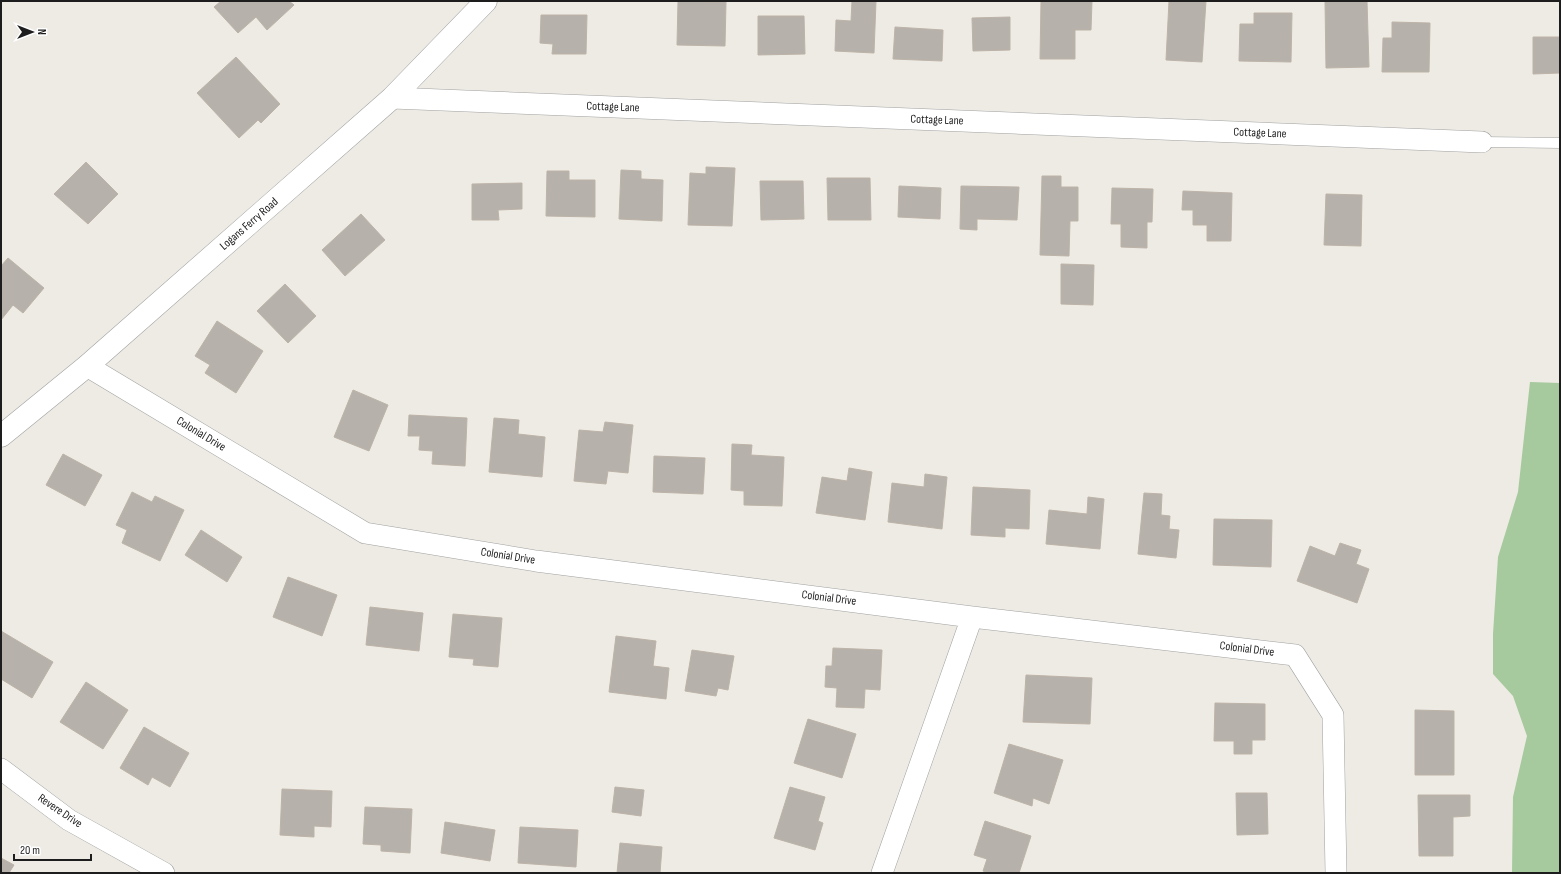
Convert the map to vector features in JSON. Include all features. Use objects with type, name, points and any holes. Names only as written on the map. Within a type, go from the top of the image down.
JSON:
[{"type":"street","name":"Logans Ferry Road","points":[[1,436],[87,366],[392,98],[486,1]]},
{"type":"street","name":"Cottage Lane","points":[[392,98],[1482,142]]},
{"type":"street","name":"Colonial Drive","points":[[87,366],[365,533],[536,561],[972,617],[1295,655],[1333,715],[1336,873]]},
{"type":"street","points":[[882,873],[972,617]]},
{"type":"street","name":"Revere Drive","points":[[1,769],[69,820],[164,873]]},
{"type":"lane","points":[[1482,142],[1560,143]]},
{"type":"green space","points":[[1530,382],[1560,383],[1560,873],[1512,873],[1513,797],[1527,736],[1513,696],[1493,674],[1493,634],[1498,557],[1518,492]]},
{"type":"building","points":[[221,1],[289,1],[294,5],[267,30],[256,17],[238,33],[214,7]]},
{"type":"building","points":[[678,1],[726,2],[725,46],[677,45]]},
{"type":"building","points":[[852,1],[876,1],[874,53],[835,51],[836,20],[851,21]]},
{"type":"building","points":[[1041,1],[1092,1],[1091,30],[1075,30],[1075,59],[1040,59]]},
{"type":"building","points":[[1169,1],[1206,1],[1202,62],[1166,60]]},
{"type":"building","points":[[1325,1],[1367,1],[1369,67],[1326,68]]},
{"type":"building","points":[[1254,13],[1292,13],[1291,62],[1239,61],[1240,24],[1254,24]]},
{"type":"building","points":[[541,15],[587,15],[586,54],[552,54],[553,44],[540,43]]},
{"type":"building","points":[[758,16],[804,16],[805,54],[758,55]]},
{"type":"building","points":[[1010,17],[1010,50],[973,51],[972,18]]},
{"type":"building","points":[[1392,22],[1430,23],[1429,72],[1382,72],[1383,38],[1392,38]]},
{"type":"building","points":[[895,27],[943,30],[942,61],[893,59]]},
{"type":"building","points":[[1533,37],[1560,37],[1560,73],[1533,74]]},
{"type":"building","points":[[236,57],[280,104],[261,123],[258,120],[239,138],[197,93]]},
{"type":"building","points":[[86,162],[118,194],[88,224],[54,194]]},
{"type":"building","points":[[706,167],[735,168],[732,226],[688,225],[690,173],[706,174]]},
{"type":"building","points":[[621,170],[641,171],[641,179],[663,180],[662,221],[619,219]]},
{"type":"building","points":[[547,171],[569,171],[569,180],[595,180],[595,217],[546,216]]},
{"type":"building","points":[[1042,176],[1061,176],[1061,187],[1078,187],[1078,221],[1070,221],[1069,256],[1040,255]]},
{"type":"building","points":[[827,178],[870,178],[871,220],[828,220]]},
{"type":"building","points":[[760,181],[803,181],[804,219],[761,220]]},
{"type":"building","points":[[522,183],[522,209],[498,210],[499,220],[472,220],[472,184]]},
{"type":"building","points":[[899,186],[941,188],[940,219],[898,217]]},
{"type":"building","points":[[961,186],[1019,187],[1017,220],[977,219],[977,230],[960,229]]},
{"type":"building","points":[[1112,188],[1153,189],[1152,222],[1147,222],[1147,248],[1121,247],[1121,224],[1111,224]]},
{"type":"building","points":[[1183,191],[1232,193],[1231,241],[1207,241],[1207,225],[1193,225],[1193,210],[1182,210]]},
{"type":"building","points":[[1326,194],[1362,195],[1361,246],[1324,245]]},
{"type":"building","points":[[361,214],[385,240],[345,276],[322,250]]},
{"type":"building","points":[[8,258],[44,288],[23,313],[13,305],[1,320],[1,266]]},
{"type":"building","points":[[1061,264],[1094,265],[1093,305],[1061,304]]},
{"type":"building","points":[[285,284],[316,316],[288,343],[257,311]]},
{"type":"building","points":[[217,321],[263,351],[236,393],[205,373],[210,365],[195,356]]},
{"type":"building","points":[[353,390],[388,405],[369,451],[334,437]]},
{"type":"building","points":[[409,415],[467,418],[465,466],[432,464],[433,451],[419,450],[420,436],[408,436]]},
{"type":"building","points":[[494,418],[519,420],[518,434],[545,437],[542,477],[489,472]]},
{"type":"building","points":[[605,422],[633,425],[628,473],[608,471],[606,484],[574,481],[579,430],[603,432]]},
{"type":"building","points":[[732,444],[752,445],[751,455],[784,457],[782,506],[744,505],[744,491],[731,490]]},
{"type":"building","points":[[63,454],[102,475],[85,506],[46,485]]},
{"type":"building","points":[[654,456],[705,458],[703,494],[653,492]]},
{"type":"building","points":[[849,468],[872,472],[865,520],[816,513],[822,477],[847,481]]},
{"type":"building","points":[[925,474],[947,477],[942,529],[888,522],[892,483],[924,487]]},
{"type":"building","points":[[973,487],[1030,490],[1029,529],[1005,528],[1005,537],[971,535]]},
{"type":"building","points":[[132,492],[152,502],[155,496],[184,510],[160,561],[122,543],[127,530],[116,525]]},
{"type":"building","points":[[1144,493],[1162,494],[1161,515],[1170,516],[1169,529],[1179,530],[1176,558],[1138,554]]},
{"type":"building","points":[[1088,497],[1104,499],[1100,549],[1046,544],[1049,510],[1087,514]]},
{"type":"building","points":[[1214,519],[1272,520],[1271,567],[1213,565]]},
{"type":"building","points":[[201,530],[242,557],[227,582],[185,555]]},
{"type":"building","points":[[1340,543],[1361,550],[1356,564],[1369,569],[1357,603],[1297,581],[1310,546],[1335,556]]},
{"type":"building","points":[[288,577],[337,595],[322,636],[273,617]]},
{"type":"building","points":[[370,607],[423,613],[419,651],[366,645]]},
{"type":"building","points":[[453,614],[502,618],[498,667],[473,665],[474,659],[449,657]]},
{"type":"building","points":[[1,631],[53,662],[32,698],[1,679]]},
{"type":"building","points":[[616,636],[656,641],[653,666],[669,668],[666,699],[609,692]]},
{"type":"building","points":[[833,648],[882,650],[880,690],[865,689],[864,708],[836,707],[837,688],[825,687],[826,666],[832,666]]},
{"type":"building","points":[[692,650],[734,656],[728,690],[718,688],[716,696],[685,691]]},
{"type":"building","points":[[1026,675],[1092,678],[1090,724],[1023,722]]},
{"type":"building","points":[[86,682],[128,710],[103,749],[60,722]]},
{"type":"building","points":[[1215,703],[1265,704],[1265,740],[1252,740],[1252,754],[1234,754],[1234,741],[1214,741]]},
{"type":"building","points":[[1415,710],[1454,711],[1454,775],[1415,775]]},
{"type":"building","points":[[808,719],[856,734],[842,778],[794,763]]},
{"type":"building","points":[[144,727],[189,753],[170,787],[152,777],[148,785],[120,768]]},
{"type":"building","points":[[1009,744],[1063,760],[1049,804],[1033,798],[1032,806],[994,793]]},
{"type":"building","points":[[615,787],[644,790],[641,816],[612,812]]},
{"type":"building","points":[[790,787],[825,797],[818,821],[823,823],[815,850],[774,838]]},
{"type":"building","points":[[282,789],[332,791],[331,827],[314,826],[314,837],[280,835]]},
{"type":"building","points":[[1236,793],[1267,793],[1268,834],[1237,835]]},
{"type":"building","points":[[1418,795],[1470,795],[1470,816],[1453,817],[1453,856],[1419,856]]},
{"type":"building","points":[[365,807],[412,809],[410,853],[381,851],[381,845],[363,844]]},
{"type":"building","points":[[985,821],[1031,836],[1019,873],[988,873],[983,871],[987,859],[974,855]]},
{"type":"building","points":[[445,822],[495,830],[490,861],[441,853]]},
{"type":"building","points":[[520,827],[578,830],[576,867],[518,863]]},
{"type":"building","points":[[620,843],[662,847],[660,873],[617,873]]},
{"type":"building","points":[[1,858],[14,865],[9,873],[1,873]]}]
